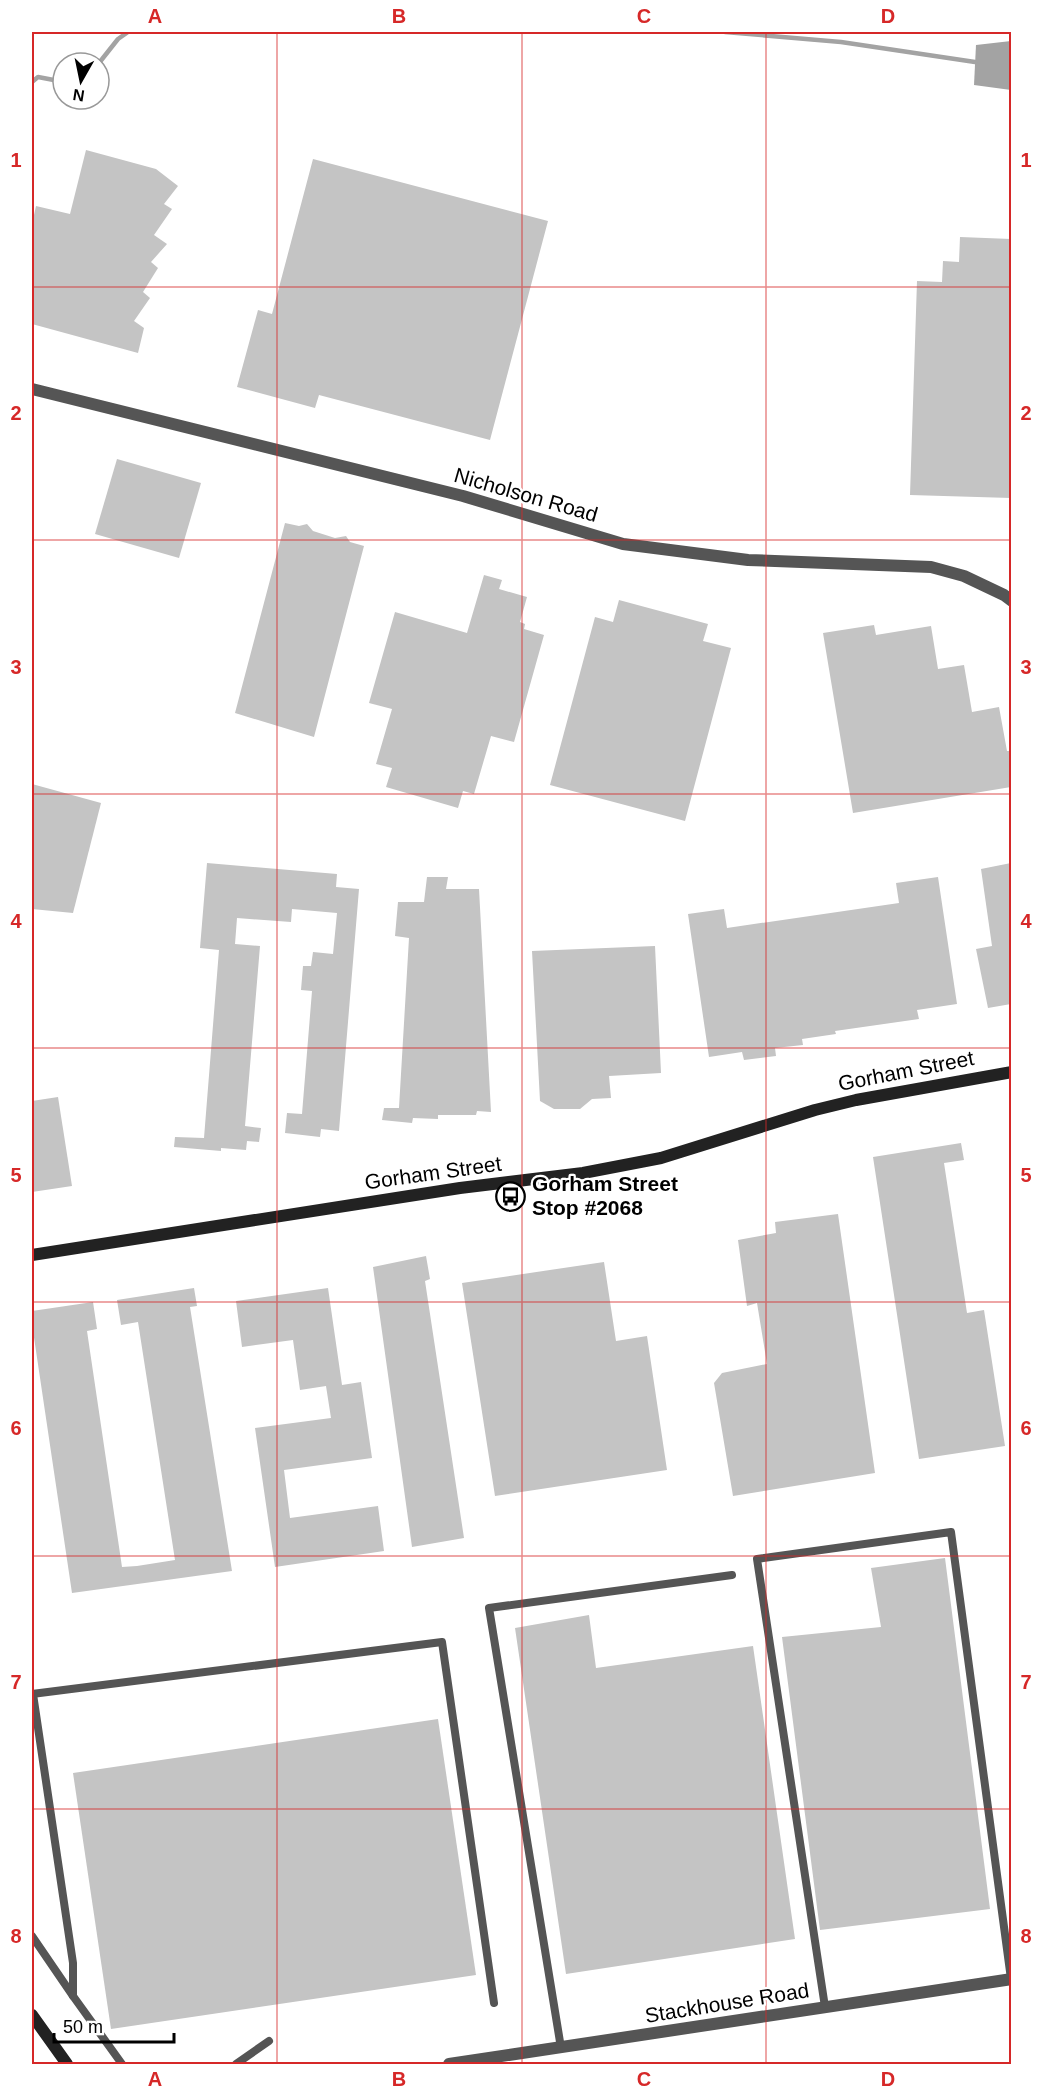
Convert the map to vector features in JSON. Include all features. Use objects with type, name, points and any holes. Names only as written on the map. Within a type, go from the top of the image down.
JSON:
[{"type":"street","name":"Nicholson Road","points":[[32,389],[464,496],[623,544],[748,560],[931,567],[964,576],[1004,595],[1011,601]]},
{"type":"street","name":"Gorham Street","points":[[32,1255],[460,1188],[583,1173],[661,1158],[815,1110],[874,1096],[1011,1072]]},
{"type":"street","name":"Stackhouse Road","points":[[449,2064],[1011,1979]]},
{"type":"street","points":[[32,2015],[67,2064]]},
{"type":"lane","points":[[825,2007],[757,1559],[951,1532],[1011,1979]]},
{"type":"lane","points":[[561,2048],[489,1608],[732,1575]]},
{"type":"lane","points":[[73,1996],[73,1963],[32,1694],[442,1642],[494,2003]]},
{"type":"lane","points":[[32,1936],[122,2064]]},
{"type":"lane","points":[[236,2064],[269,2041]]},
{"type":"shaded area","points":[[1011,41],[1011,90],[974,85],[976,45]]},
{"type":"building","points":[[86,150],[156,169],[178,186],[164,204],[172,209],[154,235],[167,244],[151,262],[158,268],[143,292],[150,298],[134,321],[144,328],[138,353],[32,324],[32,224],[36,206],[70,214]]},
{"type":"building","points":[[313,159],[548,221],[490,440],[319,395],[315,408],[237,387],[258,310],[272,314]]},
{"type":"building","points":[[960,237],[1011,239],[1011,498],[910,495],[917,281],[942,282],[943,261],[959,262]]},
{"type":"building","points":[[117,459],[201,483],[179,558],[95,534]]},
{"type":"building","points":[[285,523],[299,526],[307,524],[313,531],[335,538],[346,536],[350,542],[364,546],[314,737],[235,713]]},
{"type":"building","points":[[484,575],[502,580],[499,589],[527,597],[520,622],[525,624],[524,629],[544,635],[514,742],[491,736],[474,794],[463,791],[458,808],[386,787],[392,768],[376,764],[392,709],[369,703],[395,612],[467,633]]},
{"type":"building","points":[[619,600],[708,624],[703,641],[731,648],[685,821],[550,785],[595,617],[613,622]]},
{"type":"building","points":[[874,625],[876,635],[931,626],[938,669],[964,665],[972,712],[999,707],[1007,751],[1011,751],[1011,787],[853,813],[823,633]]},
{"type":"building","points":[[32,784],[101,803],[73,913],[32,909]]},
{"type":"building","points":[[207,863],[337,874],[336,887],[359,889],[339,1131],[321,1129],[320,1137],[285,1133],[287,1113],[302,1114],[312,991],[301,990],[303,966],[311,966],[313,952],[333,954],[337,913],[292,909],[291,922],[237,918],[235,944],[260,946],[245,1126],[261,1128],[259,1142],[247,1141],[246,1150],[221,1148],[221,1151],[174,1147],[175,1137],[204,1138],[219,950],[200,948]]},
{"type":"building","points":[[1011,863],[1011,1004],[988,1008],[976,949],[992,946],[981,869]]},
{"type":"building","points":[[427,877],[448,877],[446,889],[479,889],[491,1112],[477,1111],[476,1115],[438,1115],[438,1119],[413,1118],[412,1123],[382,1120],[384,1108],[399,1108],[409,938],[395,936],[398,902],[424,902]]},
{"type":"building","points":[[938,877],[957,1004],[917,1010],[919,1019],[835,1031],[836,1034],[802,1039],[803,1045],[775,1048],[776,1056],[744,1060],[742,1052],[709,1057],[688,914],[724,909],[727,928],[899,903],[896,883]]},
{"type":"building","points":[[655,946],[661,1073],[609,1076],[611,1098],[592,1099],[580,1109],[554,1109],[540,1101],[532,951]]},
{"type":"building","points":[[58,1097],[72,1186],[32,1192],[32,1101]]},
{"type":"building","points":[[961,1143],[964,1160],[944,1163],[967,1313],[984,1310],[1005,1446],[919,1459],[873,1157]]},
{"type":"building","points":[[838,1214],[875,1473],[733,1496],[714,1383],[722,1373],[767,1364],[757,1303],[747,1306],[738,1240],[776,1233],[775,1222]]},
{"type":"building","points":[[426,1256],[430,1279],[425,1281],[464,1538],[412,1547],[373,1267]]},
{"type":"building","points":[[604,1262],[616,1341],[647,1336],[667,1470],[495,1496],[462,1283]]},
{"type":"building","points":[[194,1288],[197,1306],[190,1307],[232,1571],[72,1593],[32,1324],[32,1311],[93,1302],[97,1329],[87,1331],[122,1567],[137,1566],[175,1560],[138,1322],[121,1325],[117,1300]]},
{"type":"building","points":[[328,1288],[342,1385],[361,1382],[372,1458],[284,1470],[290,1518],[378,1506],[384,1551],[275,1567],[255,1428],[331,1418],[326,1386],[300,1390],[293,1340],[242,1347],[236,1301]]},
{"type":"building","points":[[945,1558],[990,1909],[820,1930],[782,1637],[881,1627],[871,1568]]},
{"type":"building","points":[[589,1615],[596,1668],[753,1646],[795,1939],[566,1974],[515,1628]]},
{"type":"building","points":[[438,1719],[476,1975],[111,2029],[73,1773]]},
{"type":"waterway","points":[[108,51],[118,39],[128,32]]},
{"type":"waterway","points":[[725,32],[841,42],[975,62]]},
{"type":"waterway","points":[[32,82],[38,77],[51,79]]},
{"type":"place","name":"Gorham Street Stop #2068","points":[[511,1196]]}]
